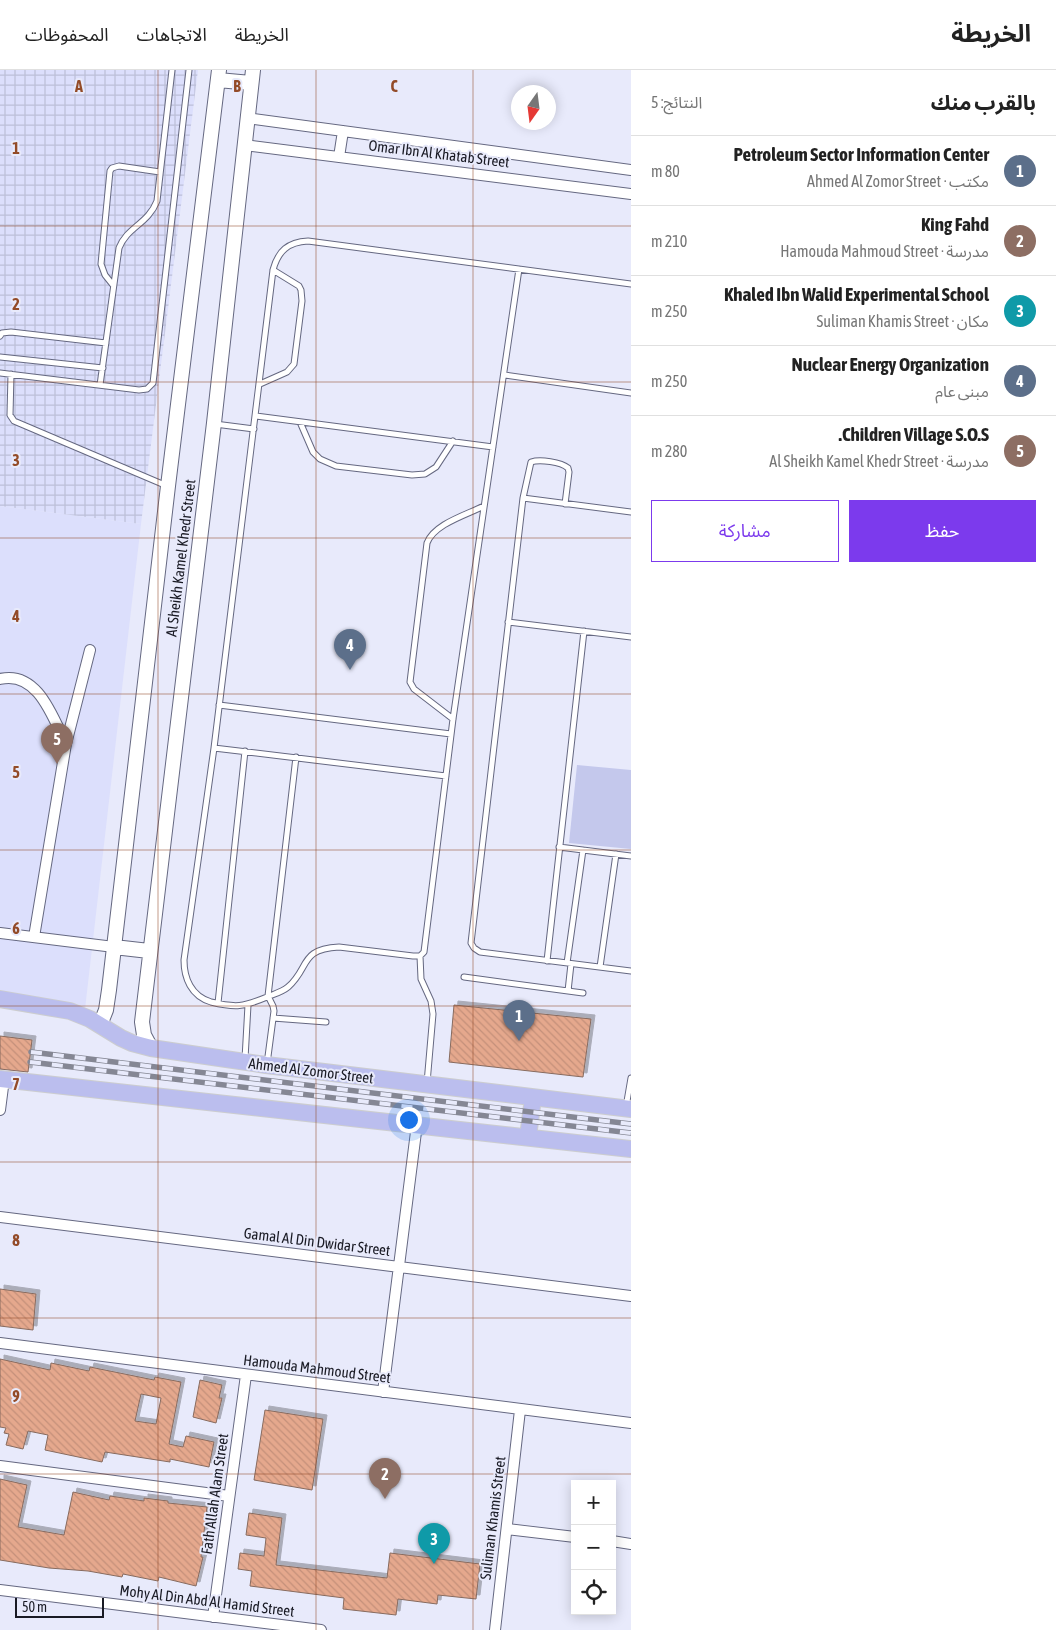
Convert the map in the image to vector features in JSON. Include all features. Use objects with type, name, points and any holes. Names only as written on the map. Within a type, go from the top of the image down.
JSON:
[{"type":"main road","points":[[219,75],[252,77]]},
{"type":"main road","name":"Al Sheikh Kamel Khedr Street","points":[[100,1025],[108,1000],[168,486],[219,75]]},
{"type":"main road","name":"Al Sheikh Kamel Khedr Street","points":[[151,1048],[144,1035],[142,1022],[149,951],[214,423],[252,77]]},
{"type":"main road","points":[[114,947],[149,951]]},
{"type":"main road","name":"Ahmed Al Zomor Street","points":[[0,999],[70,1010],[126,1040],[151,1048],[266,1065],[629,1109]]},
{"type":"main road","points":[[2,1079],[631,1149]]},
{"type":"main road","points":[[528,1137],[533,1098]]},
{"type":"street","name":"Omar Ibn Al Khatab Street","points":[[247,118],[631,170]]},
{"type":"street","points":[[339,157],[342,131]]},
{"type":"street","name":"Omar Ibn Al Khatab Street","points":[[244,145],[631,193]]},
{"type":"street","points":[[34,937],[66,744],[90,650]]},
{"type":"street","points":[[0,679],[18,679],[39,693],[66,744]]},
{"type":"street","points":[[0,932],[114,947]]},
{"type":"street","points":[[0,1110],[2,1079]]},
{"type":"street","points":[[383,1392],[417,1124]]},
{"type":"street","name":"Gamal Al Din Dwidar Street","points":[[0,1217],[631,1296]]},
{"type":"street","name":"Hamouda Mahmoud Street","points":[[0,1343],[631,1423]]},
{"type":"street","name":"Fath Allah Alam Street","points":[[214,1617],[246,1375]]},
{"type":"street","name":"Suliman Khamis Street","points":[[494,1630],[520,1410]]},
{"type":"street","points":[[0,1466],[229,1496]]},
{"type":"street","points":[[507,1530],[571,1537]]},
{"type":"street","points":[[616,1542],[631,1544]]},
{"type":"street","name":"Mohy Al Din Abd Al Hamid Street","points":[[0,1590],[321,1630]]},
{"type":"lane","points":[[100,385],[113,285],[121,242],[129,232],[149,216],[157,201],[172,70]]},
{"type":"lane","points":[[0,373],[144,390],[151,387],[154,379],[189,70]]},
{"type":"lane","points":[[113,285],[105,275],[101,264],[110,171],[112,168],[119,166],[160,172]]},
{"type":"lane","points":[[420,956],[339,947],[318,950],[310,956],[288,987],[248,1005],[239,1006],[206,1000],[188,984],[184,972],[184,960],[220,705],[273,270],[276,260],[280,252],[288,245],[298,241],[308,241],[631,284]]},
{"type":"lane","points":[[427,1085],[433,1014],[431,1001],[422,979],[420,956],[426,946],[453,719],[505,375],[519,269]]},
{"type":"lane","points":[[260,384],[287,372],[294,364],[302,301],[302,290],[299,286],[273,270]]},
{"type":"lane","points":[[0,336],[2,333],[11,332],[106,343]]},
{"type":"lane","points":[[0,357],[103,368]]},
{"type":"lane","points":[[11,374],[10,415],[14,421],[168,486]]},
{"type":"lane","points":[[505,375],[631,393]]},
{"type":"lane","points":[[256,416],[493,446]]},
{"type":"lane","points":[[300,422],[309,445],[320,459],[327,463],[346,467],[412,475],[425,474],[436,467],[453,441]]},
{"type":"lane","points":[[214,423],[254,429]]},
{"type":"lane","points":[[565,504],[568,468],[565,465],[536,461],[529,464],[523,498],[471,943],[480,952],[631,971]]},
{"type":"lane","points":[[523,498],[631,512]]},
{"type":"lane","points":[[453,719],[414,689],[410,682],[427,543],[431,535],[438,528],[484,506]]},
{"type":"lane","points":[[508,622],[631,637]]},
{"type":"lane","points":[[547,961],[584,631]]},
{"type":"lane","points":[[220,705],[451,734]]},
{"type":"lane","points":[[214,748],[446,776]]},
{"type":"lane","points":[[218,1003],[245,751]]},
{"type":"lane","points":[[266,1065],[273,1018],[273,1006],[268,996],[296,758]]},
{"type":"lane","points":[[559,847],[631,856]]},
{"type":"lane","points":[[568,991],[569,963],[583,850]]},
{"type":"lane","points":[[600,967],[616,854]]},
{"type":"lane","points":[[464,977],[583,993]]},
{"type":"lane","points":[[244,1062],[248,1005]]},
{"type":"lane","points":[[273,1018],[326,1022]]},
{"type":"lane","points":[[629,1109],[631,1078]]},
{"type":"shaded area","points":[[0,70],[198,70],[141,524],[0,506]]},
{"type":"shaded area","points":[[0,506],[141,524],[84,1018],[0,1005]]},
{"type":"shaded area","points":[[577,765],[631,770],[631,849],[569,843]]},
{"type":"building","points":[[454,1005],[591,1019],[583,1077],[449,1062]]},
{"type":"building","points":[[0,1036],[32,1040],[28,1072],[0,1069]]},
{"type":"building","points":[[0,1289],[36,1294],[33,1330],[0,1326]]},
{"type":"building","points":[[0,1359],[50,1370],[51,1363],[89,1371],[90,1367],[154,1380],[155,1377],[181,1382],[169,1444],[183,1447],[186,1436],[214,1442],[209,1467],[170,1459],[170,1462],[105,1452],[102,1462],[45,1450],[48,1435],[28,1431],[23,1449],[6,1445],[9,1434],[4,1433],[6,1428],[0,1427]],"holes":[[[141,1394],[161,1398],[156,1424],[135,1421]]]},
{"type":"building","points":[[200,1380],[222,1385],[219,1398],[222,1398],[216,1423],[193,1417]]},
{"type":"building","points":[[265,1410],[323,1419],[312,1490],[254,1480]]},
{"type":"building","points":[[0,1479],[27,1485],[18,1527],[64,1535],[73,1492],[109,1500],[110,1496],[144,1501],[144,1498],[168,1501],[168,1503],[207,1507],[201,1557],[203,1557],[196,1586],[159,1577],[158,1581],[123,1574],[122,1577],[0,1560]]},
{"type":"building","points":[[249,1513],[282,1518],[276,1565],[387,1578],[390,1553],[480,1564],[476,1599],[438,1595],[437,1604],[398,1599],[396,1615],[343,1609],[344,1598],[250,1586],[252,1571],[238,1569],[240,1553],[264,1556],[266,1538],[246,1535]]},
{"type":"railway","points":[[31,1052],[631,1124]]},
{"type":"railway","points":[[30,1062],[631,1133]]},
{"type":"place","name":"Nuclear Energy Organization","points":[[350,670]]},
{"type":"place","name":"Children Village S.O.S.","points":[[57,764]]},
{"type":"place","name":"Petroleum Sector Information Center","points":[[519,1041]]},
{"type":"place","name":"King Fahd","points":[[385,1499]]},
{"type":"place","name":"Khaled Ibn Walid Experimental School","points":[[434,1564]]}]
